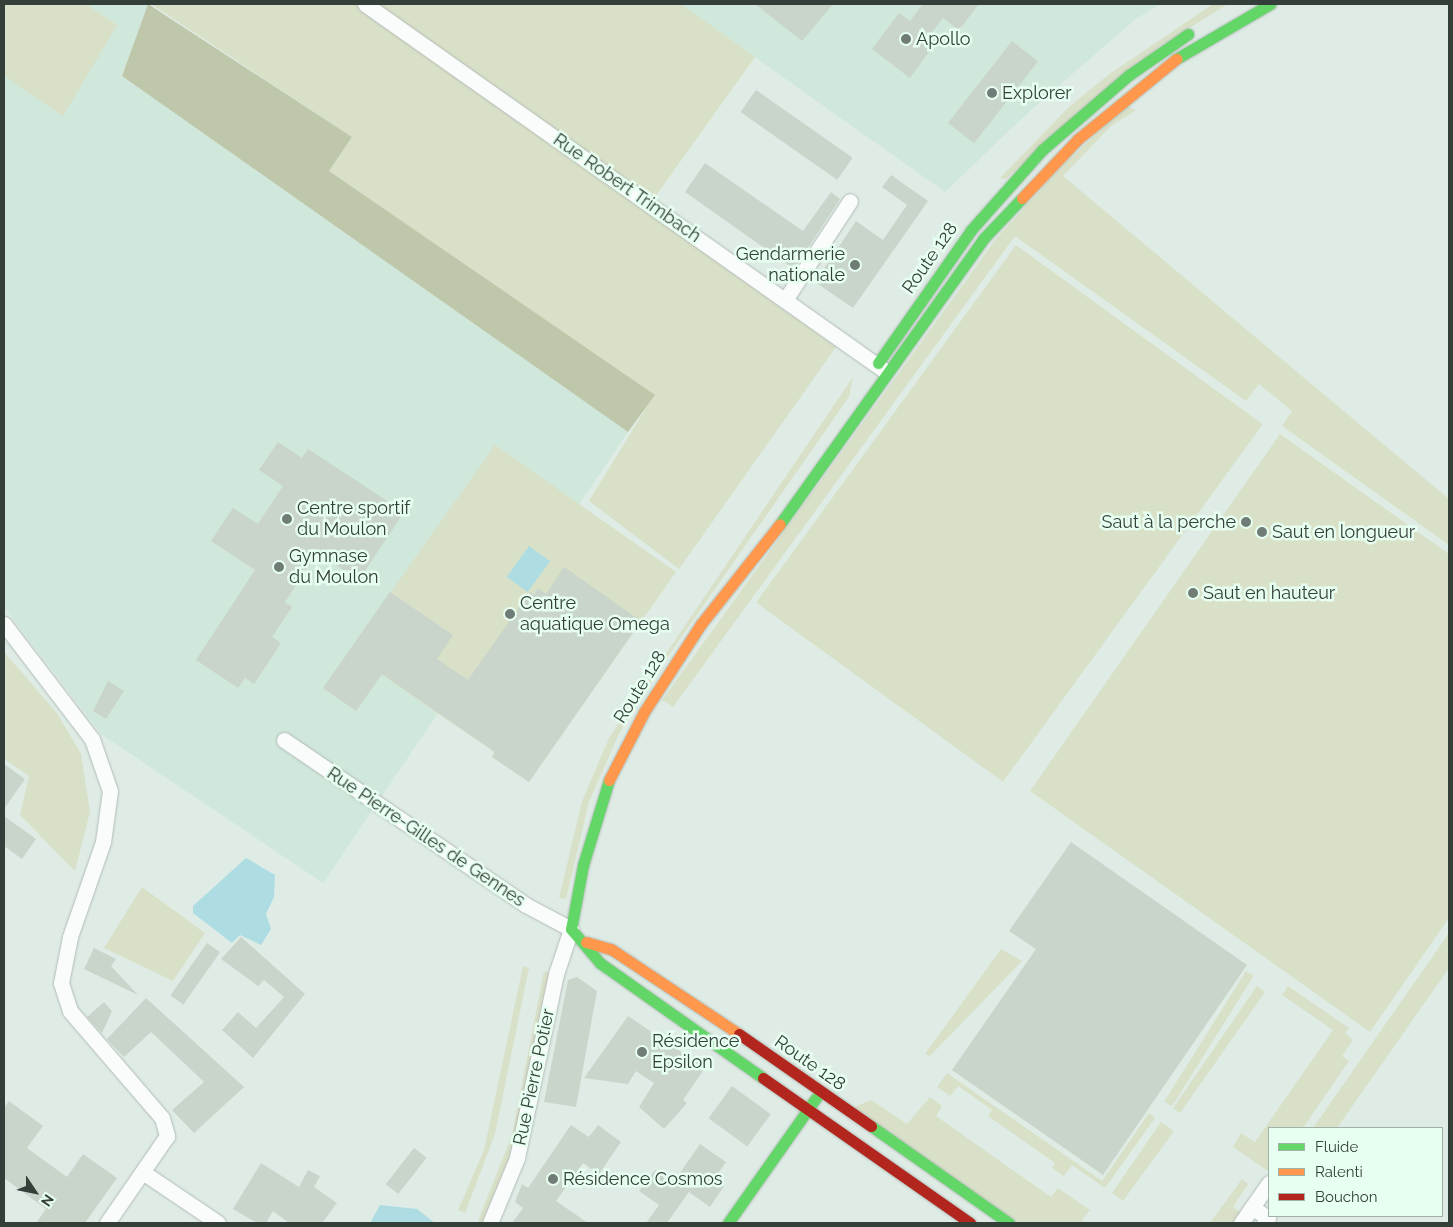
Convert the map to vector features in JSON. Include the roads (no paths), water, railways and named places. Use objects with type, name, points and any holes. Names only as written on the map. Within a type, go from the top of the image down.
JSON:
[{"type":"main road","name":"Route 128","points":[[883,369],[983,239],[1078,139],[1178,57],[1270,4]]},
{"type":"main road","name":"Route 128","points":[[970,1223],[600,963],[586,942],[571,929],[583,865],[609,779],[644,712],[721,598],[772,538],[883,369],[971,230],[1042,150],[1128,75],[1201,26]]},
{"type":"main road","name":"Route 128","points":[[586,942],[611,949],[684,995],[1009,1223]]},
{"type":"main road","points":[[728,1223],[820,1092]]},
{"type":"street","name":"Rue Robert Trimbach","points":[[365,4],[883,369]]},
{"type":"street","points":[[785,300],[850,201]]},
{"type":"street","points":[[4,624],[92,740],[110,791],[103,842],[70,937],[61,982],[70,1011],[166,1127],[164,1144],[107,1223]]},
{"type":"street","name":"Rue Pierre-Gilles de Gennes","points":[[284,740],[524,904],[571,929]]},
{"type":"street","name":"Rue Pierre Potier","points":[[490,1223],[517,1158],[556,974],[571,929]]},
{"type":"street","points":[[144,1172],[218,1223]]},
{"type":"street","points":[[1241,1223],[1268,1184]]},
{"type":"street","points":[[1252,1207],[1268,1218],[1264,1223]]},
{"type":"water","points":[[529,546],[550,561],[528,592],[507,577]]},
{"type":"water","points":[[246,858],[275,875],[274,897],[266,914],[271,929],[261,945],[240,935],[232,943],[193,913],[193,906]]},
{"type":"water","points":[[380,1205],[417,1209],[435,1223],[370,1223]]},
{"type":"place","name":"Apollo","points":[[906,39]]},
{"type":"place","name":"Explorer","points":[[992,93]]},
{"type":"place","name":"Gendarmerie nationale","points":[[855,265]]},
{"type":"place","name":"Centre sportif du Moulon","points":[[287,519]]},
{"type":"place","name":"Saut à la perche","points":[[1246,522]]},
{"type":"place","name":"Saut en longueur","points":[[1262,532]]},
{"type":"place","name":"Gymnase du Moulon","points":[[279,567]]},
{"type":"place","name":"Saut en hauteur","points":[[1193,593]]},
{"type":"place","name":"Centre aquatique Omega","points":[[510,614]]},
{"type":"place","name":"Résidence Epsilon","points":[[642,1052]]},
{"type":"place","name":"Résidence Cosmos","points":[[553,1179]]}]
